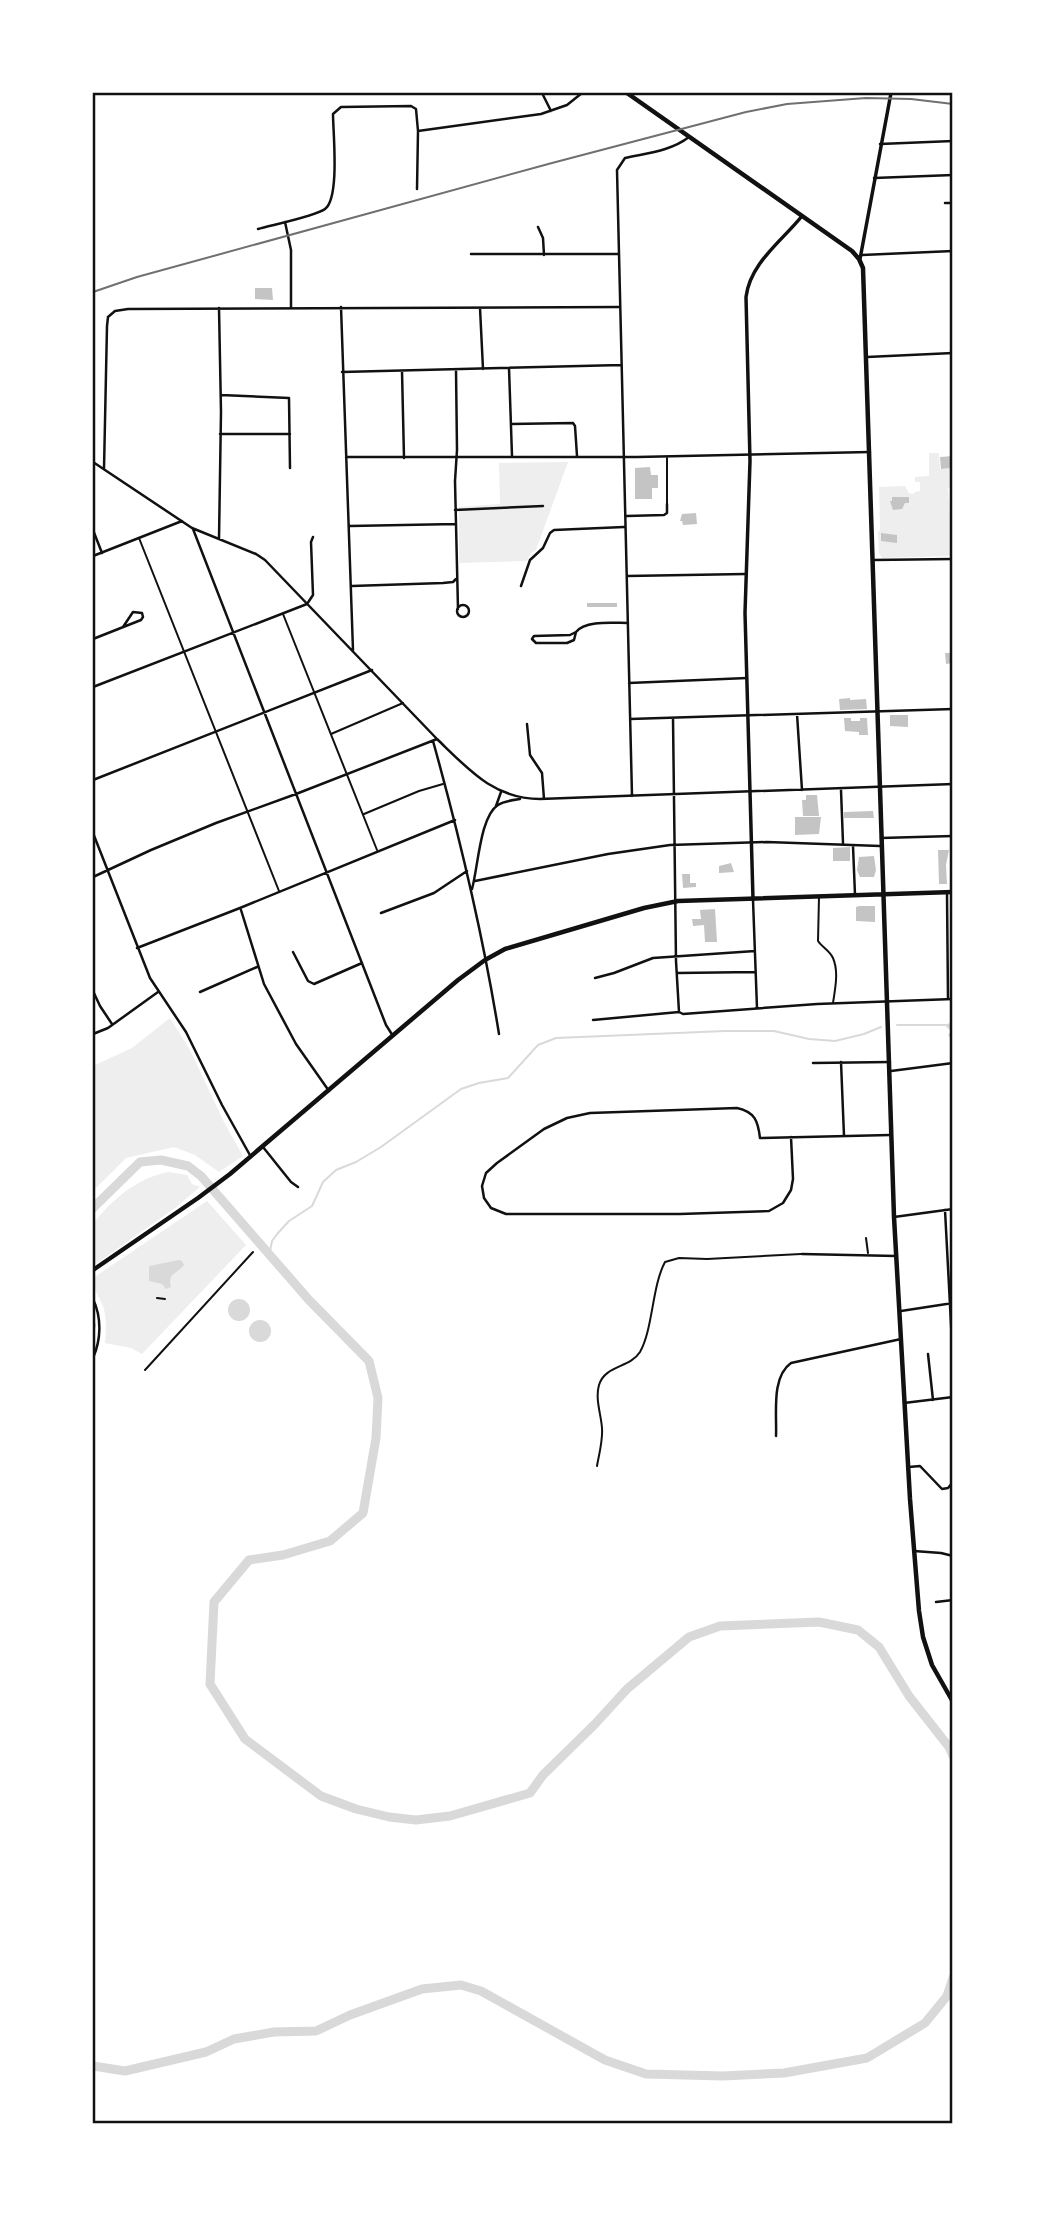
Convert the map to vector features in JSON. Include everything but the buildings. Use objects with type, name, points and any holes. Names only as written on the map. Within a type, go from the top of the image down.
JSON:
[{"type":"main road","points":[[627,93],[860,257],[864,277],[894,1217],[904,1403],[923,1637],[933,1667],[953,1702]]},
{"type":"main road","points":[[93,1270],[198,1198],[251,1157],[458,981],[487,959],[522,943],[676,901],[953,892]]},
{"type":"street","points":[[542,93],[551,111]]},
{"type":"street","points":[[418,131],[551,111],[567,105],[582,93]]},
{"type":"street","points":[[891,93],[860,257],[953,251]]},
{"type":"street","points":[[258,229],[285,223],[326,208],[331,201],[333,114],[336,109],[351,106],[414,107],[417,112],[418,131],[417,189]]},
{"type":"street","points":[[632,796],[617,170],[625,158],[671,147],[689,136]]},
{"type":"street","points":[[880,144],[953,141]]},
{"type":"street","points":[[874,178],[953,175]]},
{"type":"street","points":[[945,203],[953,203]]},
{"type":"street","points":[[757,1009],[745,574],[750,455],[747,290],[758,266],[803,216]]},
{"type":"street","points":[[285,223],[290,241],[291,307]]},
{"type":"street","points":[[538,228],[544,238],[544,255]]},
{"type":"street","points":[[471,254],[618,254]]},
{"type":"street","points":[[341,307],[353,651]]},
{"type":"street","points":[[104,469],[107,326],[111,314],[128,309],[620,307]]},
{"type":"street","points":[[219,308],[219,539]]},
{"type":"street","points":[[480,308],[482,369]]},
{"type":"street","points":[[867,357],[953,353]]},
{"type":"street","points":[[342,372],[621,365]]},
{"type":"street","points":[[509,369],[512,457]]},
{"type":"street","points":[[456,370],[455,510],[458,608]]},
{"type":"street","points":[[402,371],[404,458]]},
{"type":"street","points":[[221,395],[289,398],[290,468]]},
{"type":"street","points":[[511,424],[573,423],[577,457]]},
{"type":"street","points":[[220,434],[290,434]]},
{"type":"street","points":[[346,457],[667,457],[870,452]]},
{"type":"street","points":[[93,462],[192,528],[260,557],[372,670],[435,740],[501,792],[520,799]]},
{"type":"street","points":[[626,516],[664,515],[667,513],[667,504]]},
{"type":"street","points":[[455,510],[544,506]]},
{"type":"street","points":[[93,556],[182,521]]},
{"type":"street","points":[[349,526],[456,524]]},
{"type":"street","points":[[521,586],[530,560],[543,548],[554,530],[625,527]]},
{"type":"street","points":[[192,528],[386,1025],[393,1037]]},
{"type":"street","points":[[93,530],[102,553]]},
{"type":"street","points":[[93,687],[307,604],[313,595],[313,537]]},
{"type":"street","points":[[873,560],[953,559]]},
{"type":"street","points":[[627,576],[745,574]]},
{"type":"street","points":[[352,586],[443,583],[456,579]]},
{"type":"street","points":[[93,639],[143,620],[142,613],[133,612],[123,627]]},
{"type":"street","points":[[576,632],[574,640],[567,643],[536,643],[531,639],[534,636],[570,635],[586,625],[628,623]]},
{"type":"street","points":[[93,780],[372,670]]},
{"type":"street","points":[[629,683],[747,678]]},
{"type":"street","points":[[630,719],[953,709]]},
{"type":"street","points":[[797,714],[802,790]]},
{"type":"street","points":[[673,718],[679,1012]]},
{"type":"street","points":[[527,724],[530,755],[542,773],[544,799]]},
{"type":"street","points":[[93,877],[150,849],[435,740]]},
{"type":"street","points":[[435,740],[472,890],[499,1034]]},
{"type":"street","points":[[496,806],[520,799],[953,784]]},
{"type":"street","points":[[841,789],[843,843]]},
{"type":"street","points":[[472,890],[484,833],[501,792]]},
{"type":"street","points":[[137,948],[454,820]]},
{"type":"street","points":[[93,833],[137,948],[158,992],[192,1044],[251,1157]]},
{"type":"street","points":[[881,838],[953,836]]},
{"type":"street","points":[[475,881],[608,854],[675,845],[752,842],[882,846]]},
{"type":"street","points":[[853,846],[855,896]]},
{"type":"street","points":[[381,914],[433,893],[467,871]]},
{"type":"street","points":[[947,892],[948,999]]},
{"type":"street","points":[[240,908],[252,942],[257,967],[296,1044],[329,1091]]},
{"type":"street","points":[[594,978],[653,958],[755,951]]},
{"type":"street","points":[[293,952],[308,981],[314,984],[362,963]]},
{"type":"street","points":[[200,992],[257,967]]},
{"type":"street","points":[[677,973],[755,972]]},
{"type":"street","points":[[93,991],[113,1025]]},
{"type":"street","points":[[93,1034],[113,1025],[158,992]]},
{"type":"street","points":[[593,1020],[679,1012],[683,1014],[953,999]]},
{"type":"street","points":[[841,1062],[844,1137]]},
{"type":"street","points":[[813,1063],[890,1062]]},
{"type":"street","points":[[890,1072],[953,1063]]},
{"type":"street","points":[[791,1137],[792,1190],[783,1203],[769,1210],[680,1214],[506,1214],[491,1208],[484,1198],[482,1186],[486,1172],[530,1137],[567,1118],[590,1113],[737,1108],[753,1115],[758,1124],[760,1138],[791,1137],[844,1137],[892,1135]]},
{"type":"street","points":[[263,1147],[298,1187]]},
{"type":"street","points":[[894,1217],[953,1209]]},
{"type":"street","points":[[945,1210],[951,1256],[953,1362]]},
{"type":"street","points":[[802,1254],[896,1255]]},
{"type":"street","points":[[93,1299],[99,1331],[93,1359]]},
{"type":"street","points":[[899,1311],[952,1303]]},
{"type":"street","points":[[93,1313],[93,1345]]},
{"type":"street","points":[[776,1436],[779,1383],[786,1366],[842,1350],[901,1339]]},
{"type":"street","points":[[928,1354],[933,1400]]},
{"type":"street","points":[[904,1403],[953,1397]]},
{"type":"street","points":[[909,1467],[920,1466],[942,1489],[953,1482]]},
{"type":"street","points":[[914,1551],[953,1556]]},
{"type":"street","points":[[936,1602],[953,1600]]},
{"type":"lane","points":[[667,457],[667,504]]},
{"type":"lane","points":[[139,538],[279,892]]},
{"type":"lane","points":[[283,614],[377,850]]},
{"type":"lane","points":[[330,734],[403,703]]},
{"type":"lane","points":[[363,815],[445,783]]},
{"type":"lane","points":[[819,897],[818,940],[834,961],[836,983],[832,1004]]},
{"type":"lane","points":[[866,1238],[868,1254]]},
{"type":"lane","points":[[597,1466],[602,1435],[599,1383],[608,1371],[629,1362],[642,1348],[666,1262],[679,1258],[802,1254]]},
{"type":"path","points":[[145,1370],[253,1252]]},
{"type":"path","points":[[157,1298],[165,1299]]},
{"type":"shaded area","points":[[929,453],[939,453],[940,469],[953,469],[953,487],[948,488],[950,516],[953,516],[953,556],[882,558],[879,553],[878,532],[879,487],[905,486],[909,493],[913,494],[920,491],[920,482],[915,482],[915,477],[929,476]]},
{"type":"shaded area","points":[[568,462],[536,550],[527,561],[459,563],[459,507],[500,504],[499,463]]},
{"type":"shaded area","points":[[170,1018],[190,1050],[243,1156],[219,1172],[195,1155],[174,1147],[126,1158],[93,1191],[93,1066],[132,1048]]},
{"type":"shaded area","points":[[169,1172],[187,1175],[192,1184],[200,1187],[93,1266],[93,1223],[110,1204],[132,1187],[153,1176]]},
{"type":"shaded area","points":[[207,1201],[246,1245],[142,1354],[131,1348],[105,1343],[105,1315],[93,1278]]},
{"type":"shaded area","points":[[179,1260],[184,1265],[170,1279],[171,1287],[166,1289],[162,1284],[149,1281],[149,1266]]},
{"type":"shaded area","points":[[239,1299],[249,1306],[250,1310],[243,1320],[239,1321],[229,1314],[228,1310],[235,1300]]},
{"type":"shaded area","points":[[260,1320],[270,1327],[271,1331],[264,1341],[260,1342],[250,1335],[249,1331],[256,1321]]},
{"type":"waterway","points":[[897,1025],[953,1025]]},
{"type":"waterway","points":[[949,1026],[953,1029]]},
{"type":"waterway","points":[[269,1256],[272,1241],[278,1233],[289,1221],[312,1206],[323,1182],[336,1170],[381,1147],[461,1089],[508,1078],[538,1045],[556,1038],[774,1031],[809,1039],[835,1041],[881,1027]]},
{"type":"waterway","points":[[93,1208],[140,1162],[161,1160],[188,1166],[201,1176],[309,1300],[369,1361],[378,1398],[376,1438],[363,1513],[330,1541],[283,1555],[249,1560],[214,1602],[210,1684],[245,1739],[321,1796],[356,1809],[416,1820],[450,1816],[530,1793],[543,1775],[627,1689],[689,1637],[720,1626],[819,1622],[858,1630],[879,1647],[909,1696],[953,1756]]},
{"type":"waterway","points":[[93,2066],[125,2071],[206,2052],[234,2039],[274,2032],[316,2031],[350,2015],[422,1989],[461,1985],[481,1991],[605,2060],[646,2074],[723,2076],[784,2073],[867,2058],[925,2023],[947,1996],[953,1978]]},
{"type":"railway","points":[[93,292],[137,277],[746,112],[787,104],[866,98],[953,104]]}]
